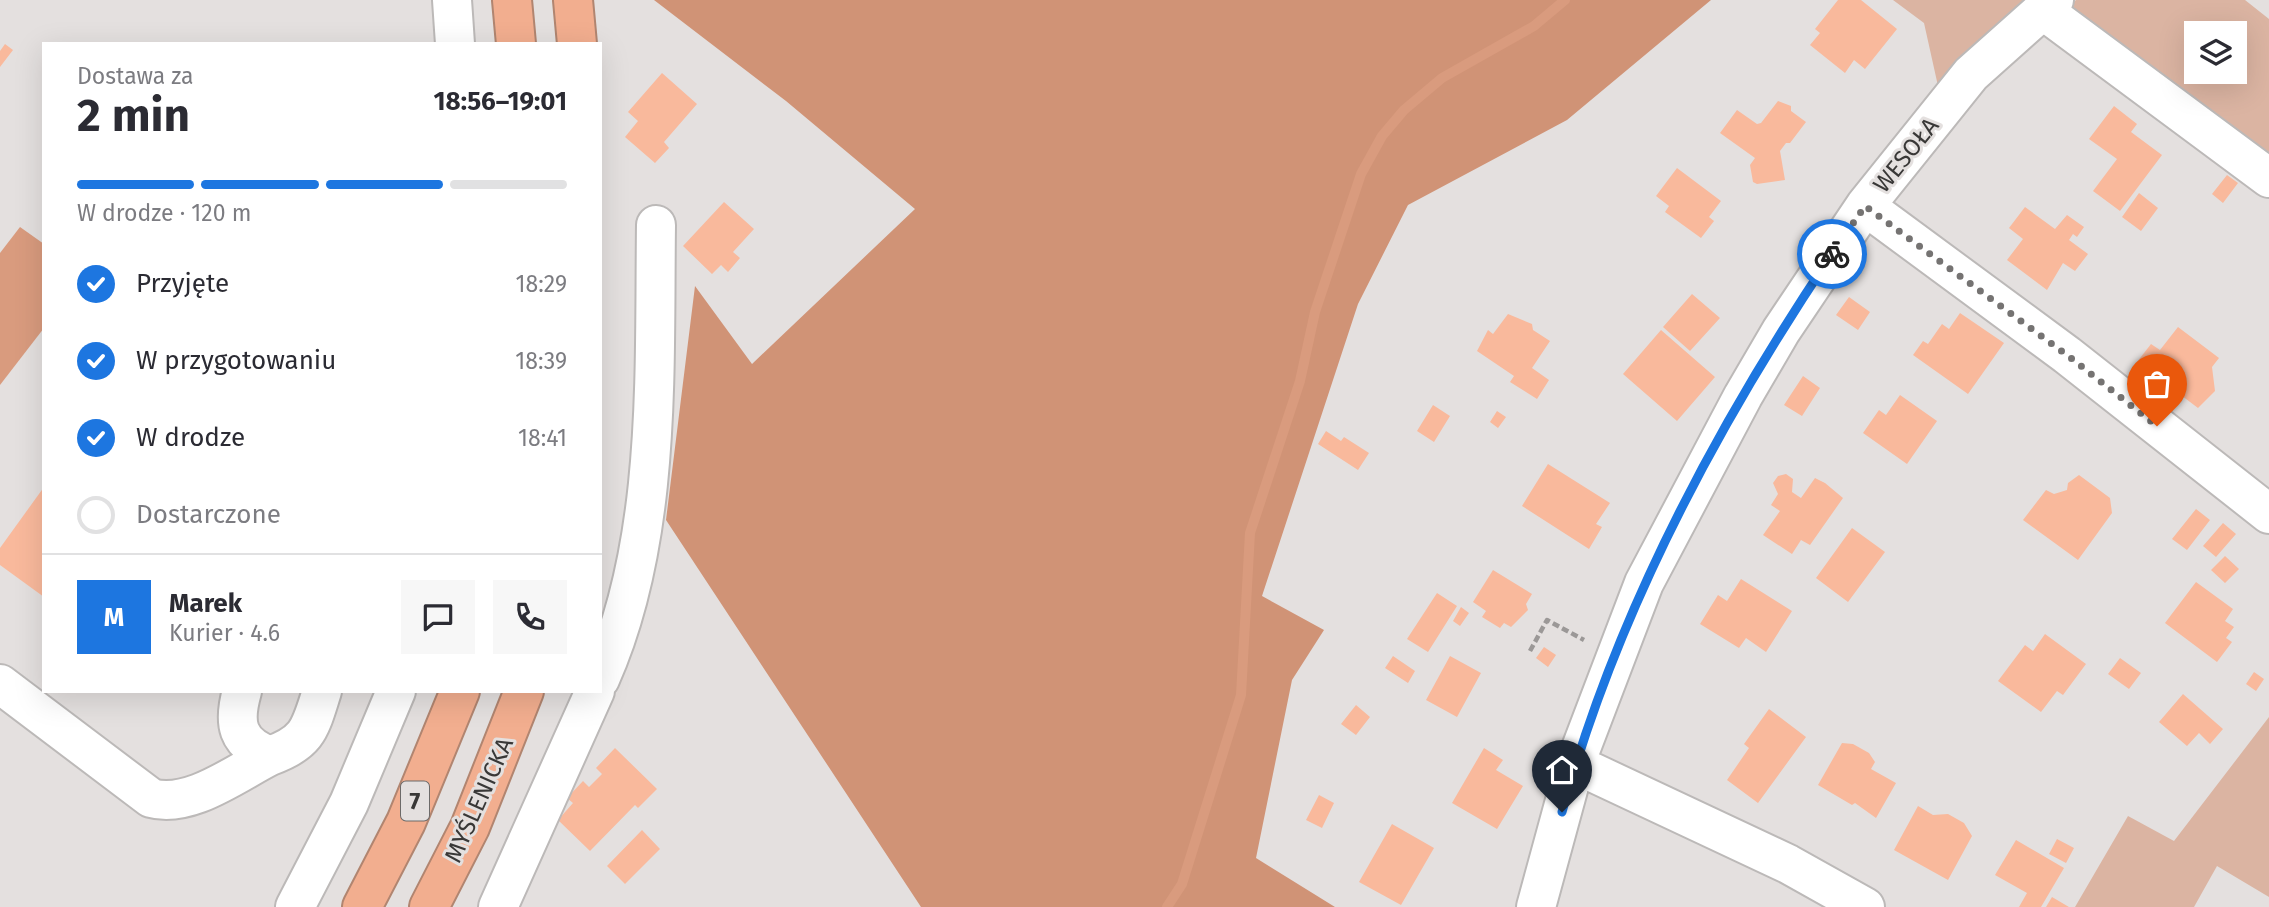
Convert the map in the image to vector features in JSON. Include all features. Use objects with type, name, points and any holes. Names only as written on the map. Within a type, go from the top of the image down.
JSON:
[{"type":"highway","points":[[512,0],[516,42]]},
{"type":"highway","points":[[573,0],[577,42]]},
{"type":"highway","name":"7","points":[[362,907],[406,822],[459,693]]},
{"type":"highway","name":"MYŚLENICKA","points":[[429,907],[470,827],[523,693]]},
{"type":"street","points":[[452,0],[454,42]]},
{"type":"street","points":[[2049,5],[2269,178]]},
{"type":"street","name":"WESOŁA","points":[[1536,907],[1574,764],[1644,583],[1743,396],[1781,331],[1865,206],[1971,74],[2049,5]]},
{"type":"street","points":[[1865,206],[2067,355],[2269,514]]},
{"type":"street","points":[[602,675],[614,648],[628,602],[645,502],[651,422],[656,225]]},
{"type":"street","points":[[0,684],[151,798],[160,800],[179,800],[194,795],[290,748],[307,735],[322,693]]},
{"type":"street","points":[[241,693],[235,716],[241,732],[252,749],[270,756]]},
{"type":"street","points":[[295,907],[349,803],[395,693]]},
{"type":"street","points":[[498,907],[594,693]]},
{"type":"street","points":[[1574,764],[1788,864],[1865,907]]},
{"type":"path","points":[[1530,652],[1547,620],[1615,659]]},
{"type":"shaded area","points":[[654,0],[1711,0],[1567,120],[1408,205],[1358,304],[1262,596],[1324,630],[1292,680],[1256,858],[1335,907],[921,907],[666,520],[695,286],[752,364],[915,209],[786,101]]},
{"type":"shaded area","points":[[1893,0],[2023,0],[1940,95],[1924,23]]},
{"type":"shaded area","points":[[2076,0],[2245,0],[2269,19],[2269,162],[2078,17],[2072,4]]},
{"type":"shaded area","points":[[20,227],[42,243],[42,331],[0,385],[0,253]]},
{"type":"shaded area","points":[[2269,717],[2269,897],[2217,866],[2194,907],[2075,907],[2128,816],[2174,841]]},
{"type":"building","points":[[1838,0],[1861,0],[1897,29],[1865,69],[1854,60],[1845,73],[1810,45],[1820,33],[1815,29]]},
{"type":"building","points":[[5,44],[13,50],[0,67],[0,51]]},
{"type":"building","points":[[662,73],[697,104],[664,142],[669,148],[655,163],[625,137],[638,121],[628,112]]},
{"type":"building","points":[[1778,101],[1791,106],[1791,111],[1806,122],[1790,143],[1786,143],[1780,151],[1785,180],[1757,184],[1753,182],[1750,165],[1755,158],[1720,133],[1737,110],[1757,124],[1761,123]]},
{"type":"building","points":[[2114,106],[2137,124],[2131,132],[2162,155],[2120,211],[2093,191],[2117,159],[2089,139]]},
{"type":"building","points":[[1677,168],[1721,201],[1709,217],[1714,221],[1701,238],[1665,212],[1669,206],[1656,196]]},
{"type":"building","points":[[2227,175],[2238,183],[2223,203],[2212,194]]},
{"type":"building","points":[[2139,193],[2158,208],[2141,231],[2122,217]]},
{"type":"building","points":[[724,202],[754,229],[733,252],[740,258],[728,272],[721,265],[712,274],[683,246]]},
{"type":"building","points":[[2025,207],[2055,229],[2067,215],[2084,227],[2077,237],[2073,234],[2069,240],[2088,254],[2075,271],[2063,263],[2047,290],[2007,260],[2023,239],[2009,228]]},
{"type":"building","points":[[1692,294],[1720,318],[1690,351],[1663,327]]},
{"type":"building","points":[[1849,297],[1870,312],[1858,330],[1836,315]]},
{"type":"building","points":[[1960,313],[2004,343],[1968,394],[1913,355],[1923,341],[1928,344],[1942,324],[1949,329]]},
{"type":"building","points":[[1508,314],[1532,324],[1533,330],[1550,341],[1532,368],[1549,380],[1537,399],[1510,382],[1514,376],[1477,351],[1488,330],[1493,334]]},
{"type":"building","points":[[2178,327],[2219,358],[2212,367],[2215,391],[2198,408],[2137,362],[2151,344],[2160,350]]},
{"type":"building","points":[[1661,330],[1715,377],[1677,421],[1623,374]]},
{"type":"building","points":[[1803,376],[1820,388],[1802,416],[1784,405]]},
{"type":"building","points":[[1900,395],[1937,421],[1907,464],[1863,433],[1879,410],[1886,415]]},
{"type":"building","points":[[1433,405],[1450,416],[1434,442],[1417,431]]},
{"type":"building","points":[[1497,411],[1506,417],[1498,428],[1490,422]]},
{"type":"building","points":[[1326,431],[1341,441],[1344,437],[1369,453],[1358,470],[1318,444]]},
{"type":"building","points":[[1548,464],[1610,503],[1596,524],[1602,527],[1589,549],[1522,506]]},
{"type":"building","points":[[1786,474],[1793,479],[1792,492],[1801,498],[1815,478],[1843,498],[1810,545],[1801,540],[1792,554],[1763,535],[1780,511],[1771,505],[1778,494],[1773,483],[1778,476]]},
{"type":"building","points":[[2079,475],[2110,498],[2112,513],[2078,560],[2023,520],[2046,490],[2054,494],[2067,490],[2068,483]]},
{"type":"building","points":[[42,490],[42,596],[0,565],[0,548]]},
{"type":"building","points":[[2196,509],[2210,520],[2187,550],[2172,539]]},
{"type":"building","points":[[2223,523],[2236,534],[2216,557],[2203,546]]},
{"type":"building","points":[[1852,528],[1885,552],[1848,602],[1816,578]]},
{"type":"building","points":[[2225,556],[2239,569],[2225,583],[2211,570]]},
{"type":"building","points":[[1493,570],[1532,594],[1526,604],[1528,610],[1511,627],[1504,623],[1500,628],[1482,617],[1486,611],[1473,602]]},
{"type":"building","points":[[1741,579],[1792,611],[1766,652],[1746,638],[1739,648],[1700,624],[1718,595],[1727,601]]},
{"type":"building","points":[[2196,582],[2233,609],[2225,621],[2234,627],[2226,638],[2232,642],[2217,662],[2165,623]]},
{"type":"building","points":[[1437,593],[1457,606],[1428,652],[1407,639]]},
{"type":"building","points":[[1461,607],[1469,613],[1460,626],[1453,621]]},
{"type":"building","points":[[2045,634],[2086,664],[2063,695],[2057,691],[2041,712],[1998,681],[2025,645],[2033,651]]},
{"type":"building","points":[[1544,647],[1556,655],[1548,667],[1536,658]]},
{"type":"building","points":[[1393,656],[1415,671],[1408,683],[1385,668]]},
{"type":"building","points":[[1450,656],[1481,673],[1457,717],[1426,700]]},
{"type":"building","points":[[2120,658],[2141,673],[2129,689],[2108,674]]},
{"type":"building","points":[[2254,672],[2264,679],[2256,691],[2246,684]]},
{"type":"building","points":[[2183,694],[2223,729],[2210,744],[2199,733],[2187,746],[2159,722]]},
{"type":"building","points":[[1356,705],[1370,717],[1356,735],[1341,724]]},
{"type":"building","points":[[1769,709],[1806,737],[1758,803],[1727,780],[1749,748],[1744,744]]},
{"type":"building","points":[[1842,743],[1853,744],[1869,753],[1875,762],[1871,769],[1896,783],[1876,818],[1855,803],[1852,805],[1818,785]]},
{"type":"building","points":[[615,748],[657,789],[638,808],[635,805],[590,851],[558,820],[573,803],[567,798],[583,781],[589,787],[602,774],[596,768]]},
{"type":"building","points":[[1484,748],[1503,760],[1496,770],[1523,786],[1497,829],[1452,803]]},
{"type":"building","points":[[1319,795],[1334,803],[1322,828],[1306,820]]},
{"type":"building","points":[[1918,806],[1933,815],[1948,814],[1964,823],[1972,836],[1948,880],[1894,850]]},
{"type":"building","points":[[1392,824],[1434,848],[1401,905],[1359,882]]},
{"type":"building","points":[[642,830],[660,849],[625,884],[607,866]]},
{"type":"building","points":[[2057,839],[2074,848],[2066,863],[2049,854]]},
{"type":"building","points":[[2016,840],[2064,868],[2041,907],[2019,907],[2027,893],[1995,875]]},
{"type":"building","points":[[2052,897],[2069,907],[2046,907]]},
{"type":"waterway","points":[[1167,907],[1182,884],[1241,695],[1250,533],[1300,381],[1315,312],[1361,174],[1382,136],[1404,110],[1442,78],[1534,26],[1565,0]]},
{"type":"way so far","points":[[1832,254],[1865,206],[2067,355],[2157,426]]},
{"type":"route","points":[[1562,812],[1574,764],[1644,583],[1743,396],[1781,331],[1832,254]]}]
